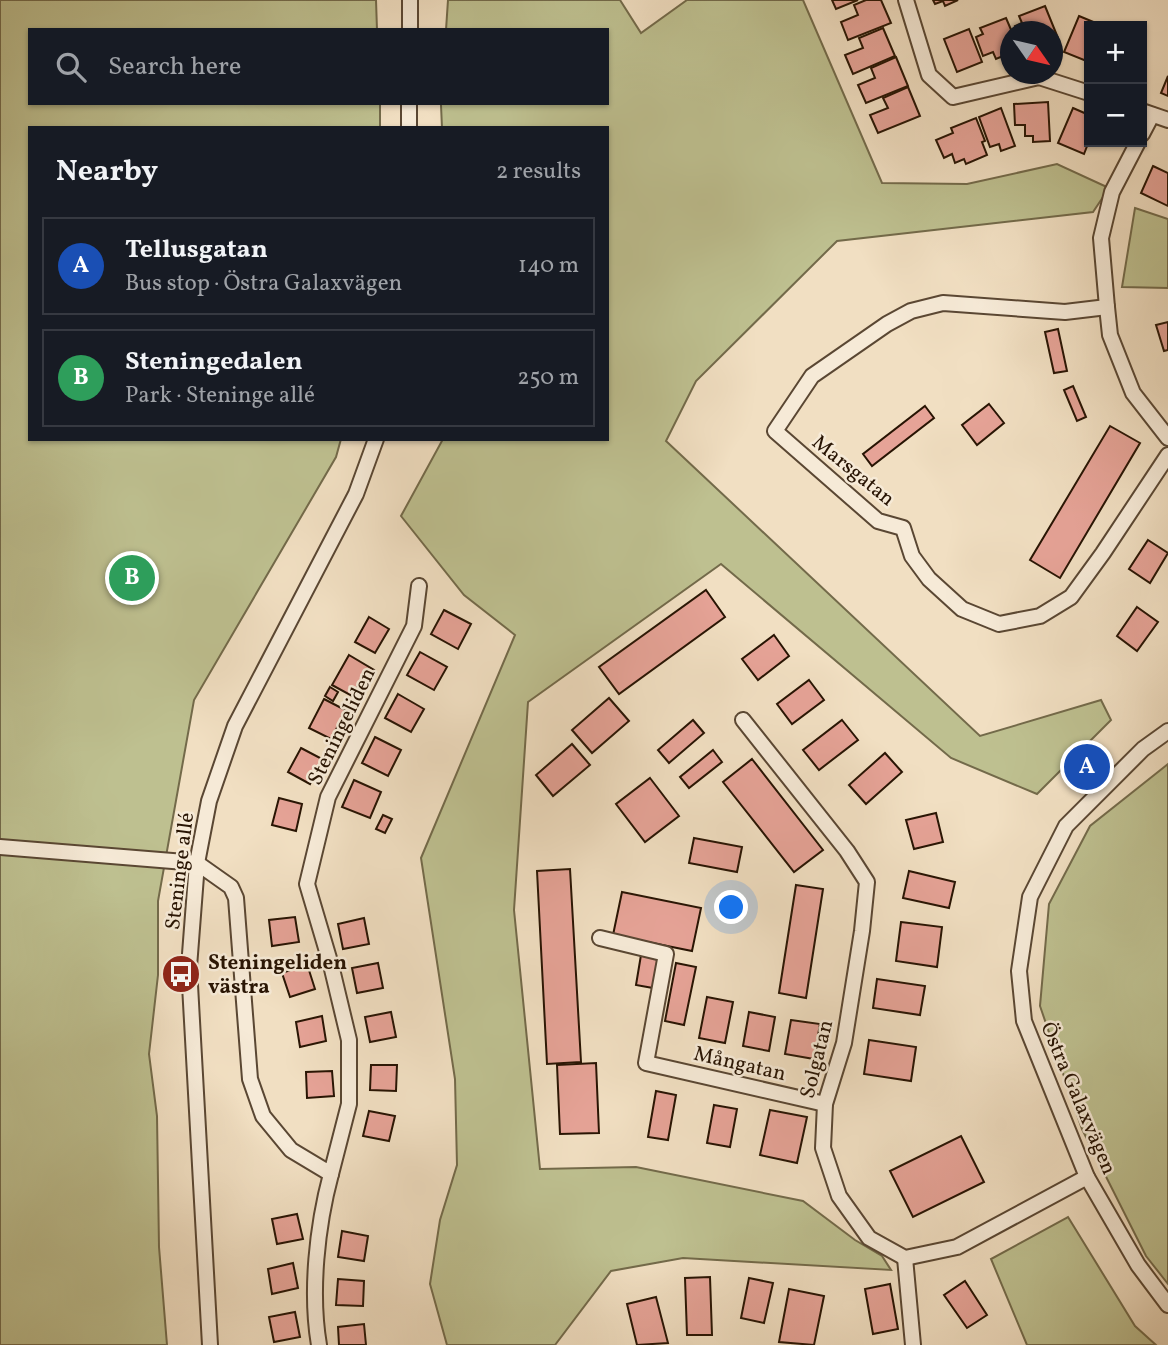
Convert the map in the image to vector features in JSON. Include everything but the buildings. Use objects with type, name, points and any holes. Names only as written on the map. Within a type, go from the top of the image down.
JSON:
[{"type":"street","points":[[410,0],[410,28]]},
{"type":"street","points":[[906,0],[929,75],[953,97],[1039,77],[1084,91]]},
{"type":"street","points":[[409,105],[409,126]]},
{"type":"street","points":[[1147,113],[1168,120]]},
{"type":"street","points":[[1135,147],[1112,192],[1101,238],[1110,335],[1133,393],[1168,438]]},
{"type":"street","name":"Marsgatan","points":[[1107,307],[1065,312],[943,303],[911,311],[887,324],[812,376],[775,431],[878,521],[903,528],[912,556],[929,579],[962,609],[999,624],[1040,616],[1071,597],[1168,455]]},
{"type":"street","name":"Steninge allé","points":[[210,1345],[189,967],[197,863],[209,801],[235,726],[356,494],[375,441]]},
{"type":"street","name":"Steningeliden","points":[[319,1345],[317,1266],[323,1202],[349,1104],[349,1040],[331,965],[307,884],[328,797],[414,626],[419,586]]},
{"type":"street","name":"Solgatan","points":[[743,720],[846,851],[867,882],[844,1043],[825,1104],[823,1148],[839,1196],[869,1238],[905,1258]]},
{"type":"street","name":"Östra Galaxvägen","points":[[1168,731],[1143,749],[1066,826],[1030,897],[1019,971],[1024,1021],[1087,1177],[1138,1265],[1168,1305]]},
{"type":"street","points":[[0,848],[197,863],[231,887],[236,898],[250,1079],[263,1116],[290,1150],[331,1174]]},
{"type":"street","name":"Mångatan","points":[[600,938],[666,954],[646,1063],[825,1104]]},
{"type":"street","points":[[913,1345],[905,1258],[957,1247],[1087,1177]]},
{"type":"green space","points":[[0,0],[376,0],[377,28],[28,28],[28,105],[380,105],[380,126],[28,126],[28,441],[340,441],[336,457],[194,700],[158,901],[158,975],[149,1054],[157,1116],[159,1247],[167,1345],[0,1345]]},
{"type":"green space","points":[[448,0],[620,0],[641,33],[687,0],[803,0],[882,183],[967,184],[1057,164],[1109,188],[1093,212],[837,241],[696,381],[666,441],[980,736],[1101,700],[1111,720],[1037,794],[951,758],[721,564],[528,702],[514,910],[540,1169],[636,1167],[803,1201],[855,1240],[882,1256],[891,1270],[683,1258],[611,1271],[555,1345],[447,1345],[430,1284],[440,1220],[457,1165],[455,1079],[421,858],[515,635],[464,595],[401,516],[442,441],[609,441],[609,126],[442,126],[441,105],[609,105],[609,28],[446,28]]},
{"type":"green space","points":[[1135,208],[1168,219],[1168,288],[1122,287]]},
{"type":"green space","points":[[1168,764],[1168,1284],[1146,1256],[1082,1129],[1040,1006],[1049,904],[1090,826]]},
{"type":"green space","points":[[1068,1217],[1135,1326],[1156,1345],[1027,1345],[991,1259]]},
{"type":"place","name":"Steningedalen","points":[[132,578]]},
{"type":"place","name":"Tellusgatan","points":[[1087,767]]},
{"type":"place","name":"Steningeliden västra","points":[[181,974]]}]
